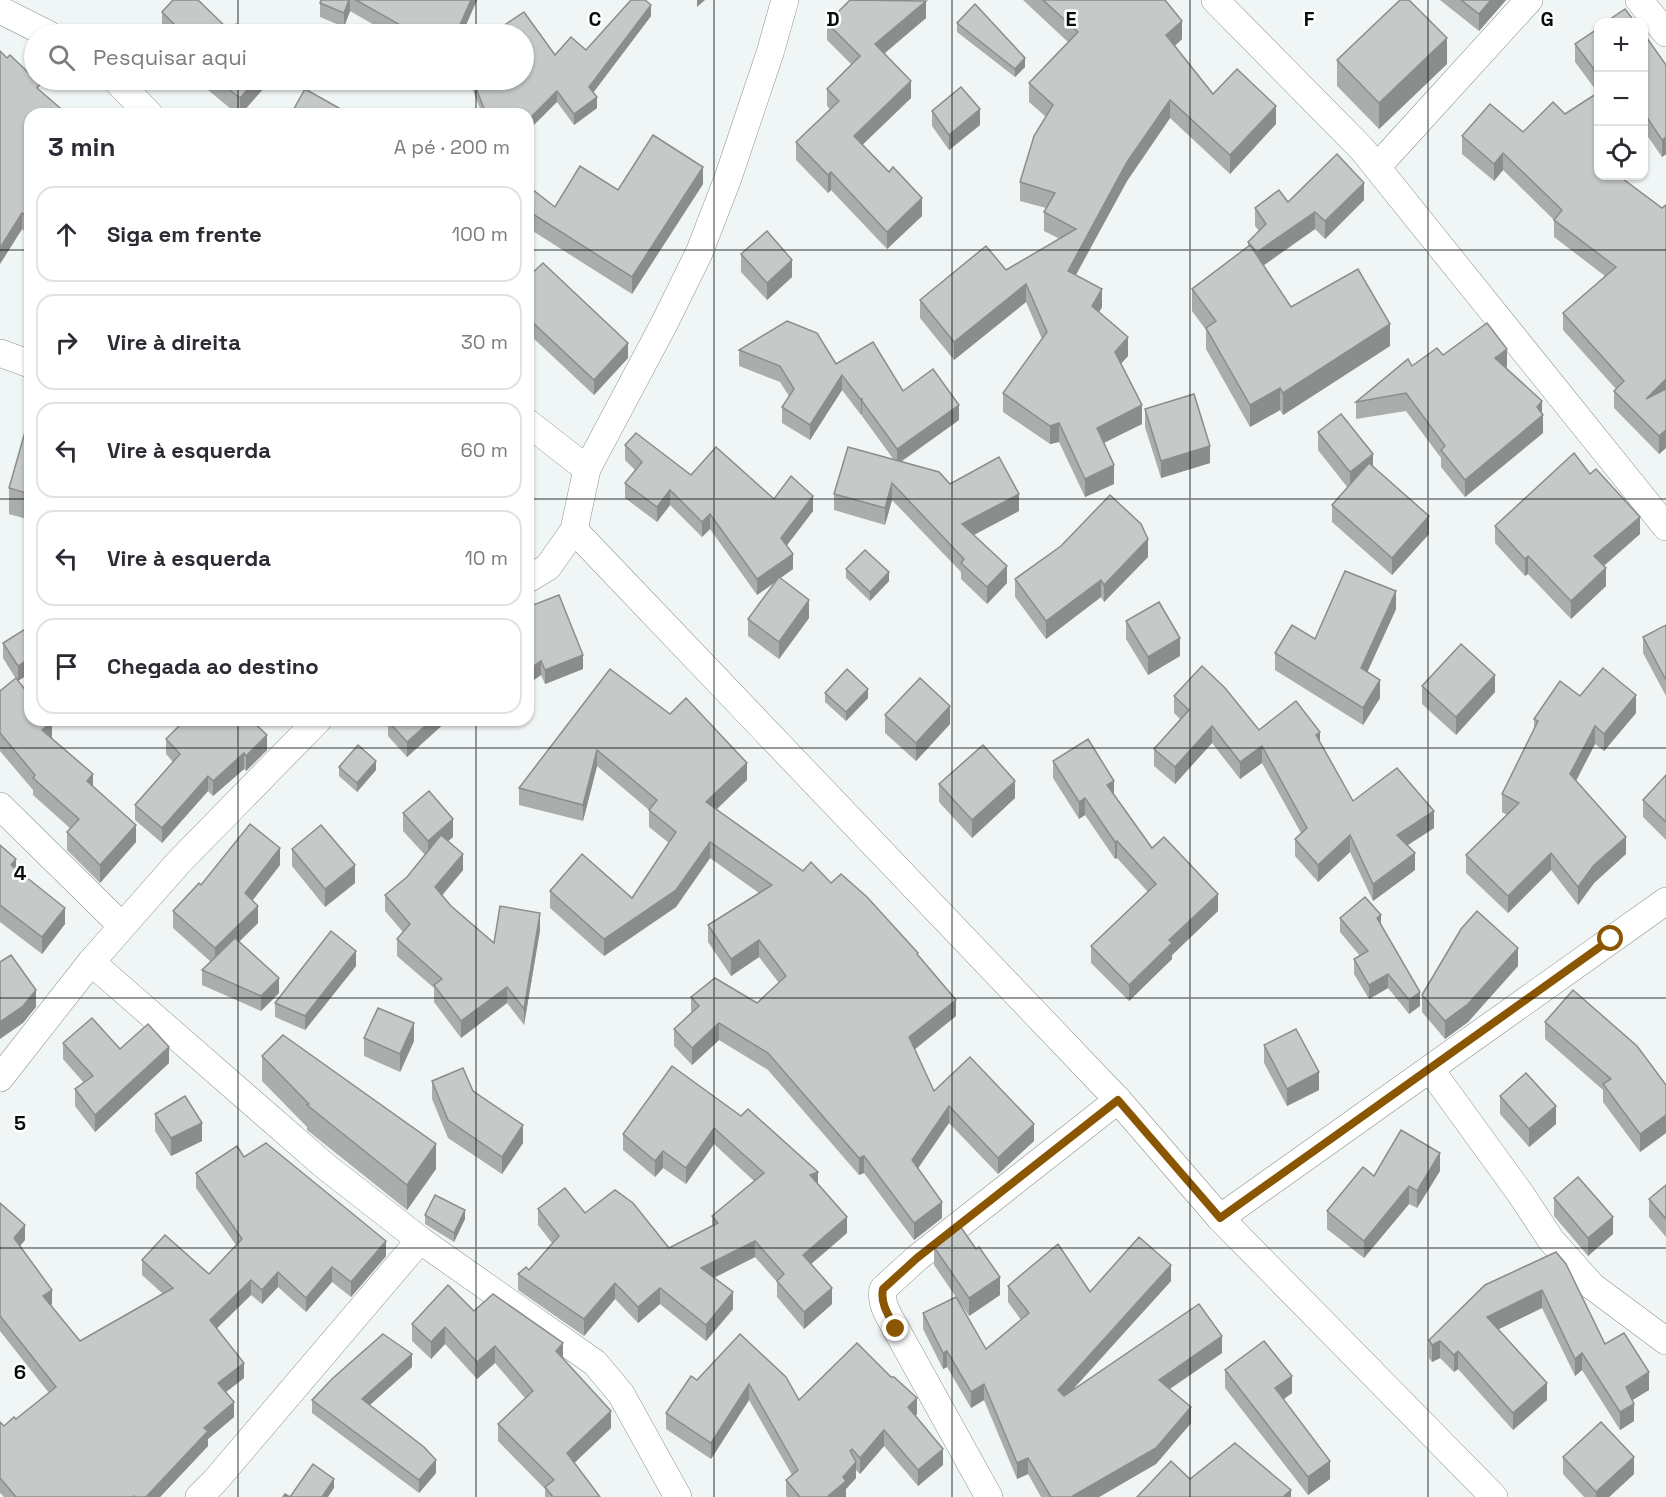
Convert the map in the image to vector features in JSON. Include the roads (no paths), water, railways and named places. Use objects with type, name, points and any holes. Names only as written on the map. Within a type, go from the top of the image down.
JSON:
[{"type":"street","points":[[534,575],[548,567],[574,530],[587,469],[699,253],[732,168],[785,0]]},
{"type":"street","points":[[1215,0],[1362,149],[1666,527]]},
{"type":"street","points":[[1377,167],[1529,0]]},
{"type":"street","points":[[1638,0],[1666,33]]},
{"type":"street","points":[[0,10],[28,24]]},
{"type":"street","points":[[126,90],[143,108]]},
{"type":"street","points":[[0,354],[24,362]]},
{"type":"street","points":[[534,428],[587,469]]},
{"type":"street","points":[[574,530],[1118,1100],[1220,1218],[1494,1497]]},
{"type":"street","points":[[0,1078],[91,962],[179,862],[312,726]]},
{"type":"street","points":[[0,806],[122,927]]},
{"type":"street","points":[[1220,1218],[1666,901]]},
{"type":"street","points":[[91,962],[325,1166],[420,1240],[595,1363],[621,1394],[678,1497]]},
{"type":"street","points":[[1430,1069],[1520,1193],[1551,1240],[1592,1286],[1666,1341]]},
{"type":"street","points":[[989,1497],[892,1321],[884,1305],[883,1289],[917,1258],[1118,1100]]},
{"type":"street","points":[[199,1497],[420,1240]]}]
